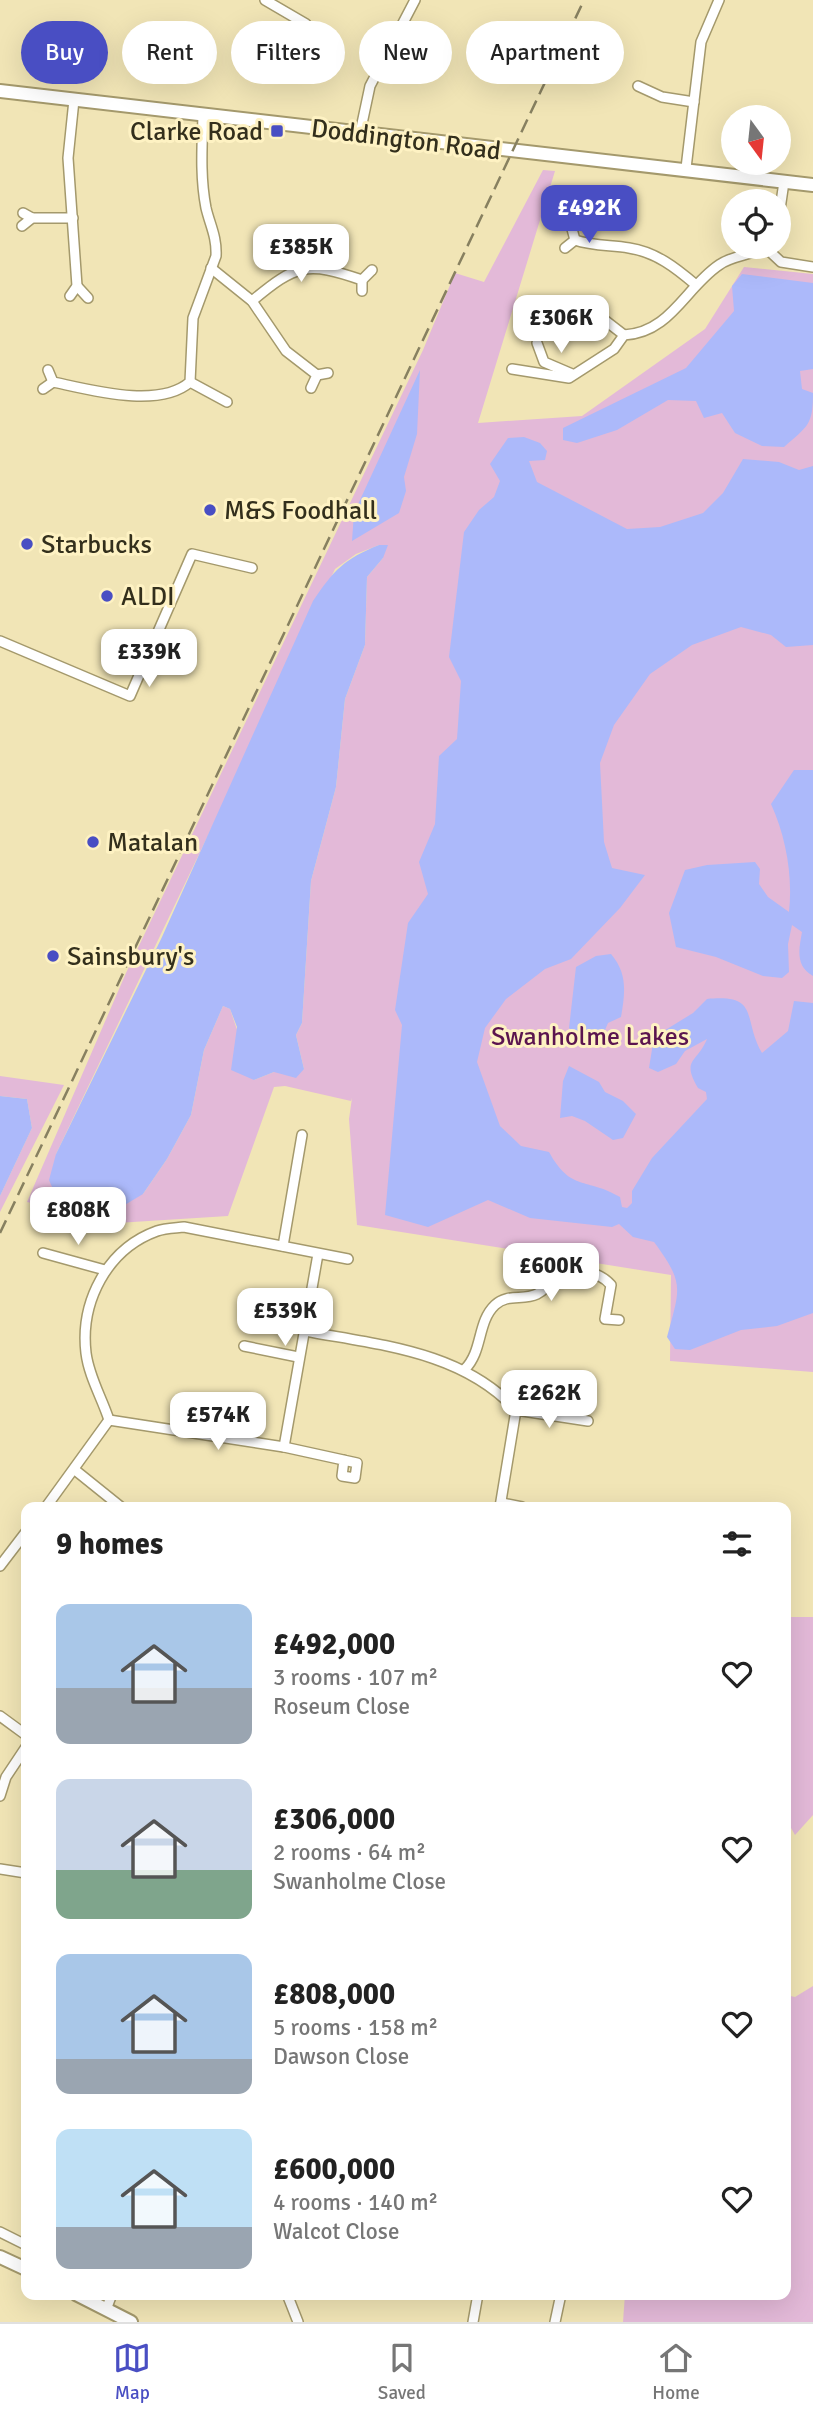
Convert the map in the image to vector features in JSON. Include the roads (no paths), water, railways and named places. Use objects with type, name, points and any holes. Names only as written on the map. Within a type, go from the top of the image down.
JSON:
[{"type":"main road","name":"Doddington Road","points":[[0,92],[813,185]]},
{"type":"main road","points":[[0,2257],[21,2267]]},
{"type":"main road","points":[[87,2300],[131,2322]]},
{"type":"street","points":[[264,0],[301,21]]},
{"type":"street","points":[[360,133],[370,86],[415,0]]},
{"type":"street","points":[[686,169],[701,42],[719,0]]},
{"type":"street","points":[[638,86],[662,97],[694,102]]},
{"type":"street","points":[[70,296],[77,286],[68,158],[74,100]]},
{"type":"street","points":[[190,382],[193,318],[217,244],[206,211],[201,170],[204,116]]},
{"type":"street","points":[[783,189],[784,181]]},
{"type":"street","points":[[23,212],[32,218],[73,218]]},
{"type":"street","points":[[22,226],[32,218]]},
{"type":"street","points":[[572,229],[575,240]]},
{"type":"street","points":[[565,248],[575,240],[648,253],[670,264],[696,285]]},
{"type":"street","points":[[599,305],[597,320],[624,335],[646,332],[660,324],[696,285],[731,259]]},
{"type":"street","points":[[778,259],[781,262],[813,267]]},
{"type":"street","points":[[211,268],[252,300],[286,351],[317,375],[328,373]]},
{"type":"street","points":[[252,300],[283,275],[303,268],[324,269],[362,280]]},
{"type":"street","points":[[362,291],[362,280],[372,270]]},
{"type":"street","points":[[77,286],[88,298]]},
{"type":"street","points":[[512,369],[559,377],[574,375],[614,349],[624,335]]},
{"type":"street","points":[[537,344],[544,362],[574,375]]},
{"type":"street","points":[[48,370],[53,382]]},
{"type":"street","points":[[311,388],[317,375]]},
{"type":"street","points":[[43,389],[53,382],[110,393],[165,396],[190,382]]},
{"type":"street","points":[[190,382],[227,402]]},
{"type":"street","points":[[0,641],[130,696],[191,554],[252,568]]},
{"type":"street","points":[[283,1246],[302,1135]]},
{"type":"street","points":[[109,1420],[90,1375],[86,1352],[93,1291],[105,1270],[125,1250],[157,1230],[184,1227],[348,1259]]},
{"type":"street","points":[[43,1253],[105,1270]]},
{"type":"street","points":[[284,1447],[318,1254]]},
{"type":"street","points":[[465,1369],[473,1361],[484,1323],[495,1305],[510,1298],[536,1295],[549,1285],[554,1275],[567,1269],[605,1278],[611,1285],[605,1319],[620,1320]]},
{"type":"street","points":[[305,1331],[430,1357],[465,1369],[498,1390],[516,1410],[588,1421]]},
{"type":"street","points":[[244,1346],[298,1357]]},
{"type":"street","points":[[501,1502],[516,1410]]},
{"type":"street","points":[[109,1420],[284,1447],[344,1460]]},
{"type":"street","points":[[50,1502],[109,1420]]},
{"type":"street","points":[[75,1470],[115,1502]]},
{"type":"street","points":[[0,1566],[21,1539]]},
{"type":"street","points":[[0,1716],[21,1731]]},
{"type":"street","points":[[0,1796],[6,1777],[21,1755]]},
{"type":"street","points":[[0,1868],[21,1872]]},
{"type":"street","points":[[0,2232],[21,2242]]},
{"type":"street","points":[[106,2310],[110,2300]]},
{"type":"street","points":[[289,2300],[298,2322]]},
{"type":"street","points":[[473,2322],[477,2300]]},
{"type":"street","points":[[555,2322],[560,2300]]},
{"type":"water","points":[[742,274],[813,283],[813,369],[800,371],[802,389],[813,393],[813,404],[808,424],[799,434],[784,447],[762,446],[735,433],[722,413],[704,418],[696,401],[668,400],[617,430],[577,443],[563,440],[563,428],[686,368],[734,311],[732,286]]},
{"type":"water","points":[[420,370],[417,434],[404,477],[406,491],[399,513],[352,541],[354,513]]},
{"type":"water","points":[[524,437],[540,443],[547,451],[545,460],[529,461],[537,482],[627,529],[660,527],[703,513],[723,493],[743,459],[779,462],[799,470],[813,466],[813,645],[786,647],[771,635],[741,627],[692,645],[650,674],[614,725],[600,763],[604,842],[612,868],[645,875],[620,908],[571,959],[545,969],[506,999],[485,1028],[477,1062],[500,1126],[521,1146],[549,1152],[557,1165],[572,1179],[620,1197],[622,1207],[627,1208],[632,1203],[632,1191],[652,1158],[707,1099],[706,1092],[698,1088],[693,1079],[691,1066],[707,1039],[685,1051],[676,1064],[658,1072],[649,1068],[654,1037],[693,1013],[707,999],[724,998],[743,1005],[762,1053],[788,1031],[794,1001],[813,1003],[813,1313],[777,1326],[741,1330],[690,1350],[675,1349],[667,1337],[677,1296],[671,1268],[654,1242],[633,1237],[619,1224],[612,1227],[530,1218],[488,1200],[428,1227],[385,1215],[402,1025],[395,1010],[408,923],[428,894],[419,862],[435,824],[439,756],[457,739],[461,681],[449,657],[464,532],[479,510],[494,497],[500,481],[490,464],[508,438]]},
{"type":"water","points":[[379,545],[388,545],[383,558],[367,577],[365,645],[345,699],[336,787],[311,881],[302,1023],[296,1035],[304,1069],[296,1078],[274,1072],[254,1080],[231,1070],[237,1027],[230,1009],[223,1006],[204,1050],[191,1115],[167,1159],[143,1194],[123,1206],[99,1213],[56,1196],[49,1180],[56,1154],[162,937],[313,601],[327,581],[348,561]]},
{"type":"water","points":[[794,770],[813,770],[813,976],[801,962],[799,951],[802,932],[792,925],[788,944],[789,972],[782,978],[763,976],[716,957],[676,947],[669,913],[685,870],[707,865],[755,862],[760,869],[759,884],[768,897],[789,912],[787,857],[771,804]]},
{"type":"water","points":[[611,954],[623,976],[621,1017],[608,1023],[602,1037],[578,1037],[569,1028],[576,967],[596,956]]},
{"type":"water","points":[[569,1066],[599,1082],[605,1092],[623,1101],[636,1114],[623,1138],[613,1140],[585,1121],[572,1116],[560,1118],[563,1081]]},
{"type":"water","points":[[0,1096],[27,1099],[32,1128],[0,1196]]},
{"type":"railway","points":[[0,1233],[584,0]]},
{"type":"place","name":"Clarke Road","points":[[277,131]]},
{"type":"place","name":"M&S Foodhall","points":[[210,510]]},
{"type":"place","name":"Starbucks","points":[[27,544]]},
{"type":"place","name":"ALDI","points":[[107,596]]},
{"type":"place","name":"Matalan","points":[[93,842]]},
{"type":"place","name":"Sainsbury's","points":[[53,956]]},
{"type":"park label","name":"Swanholme Lakes","points":[[590,1036]]}]
